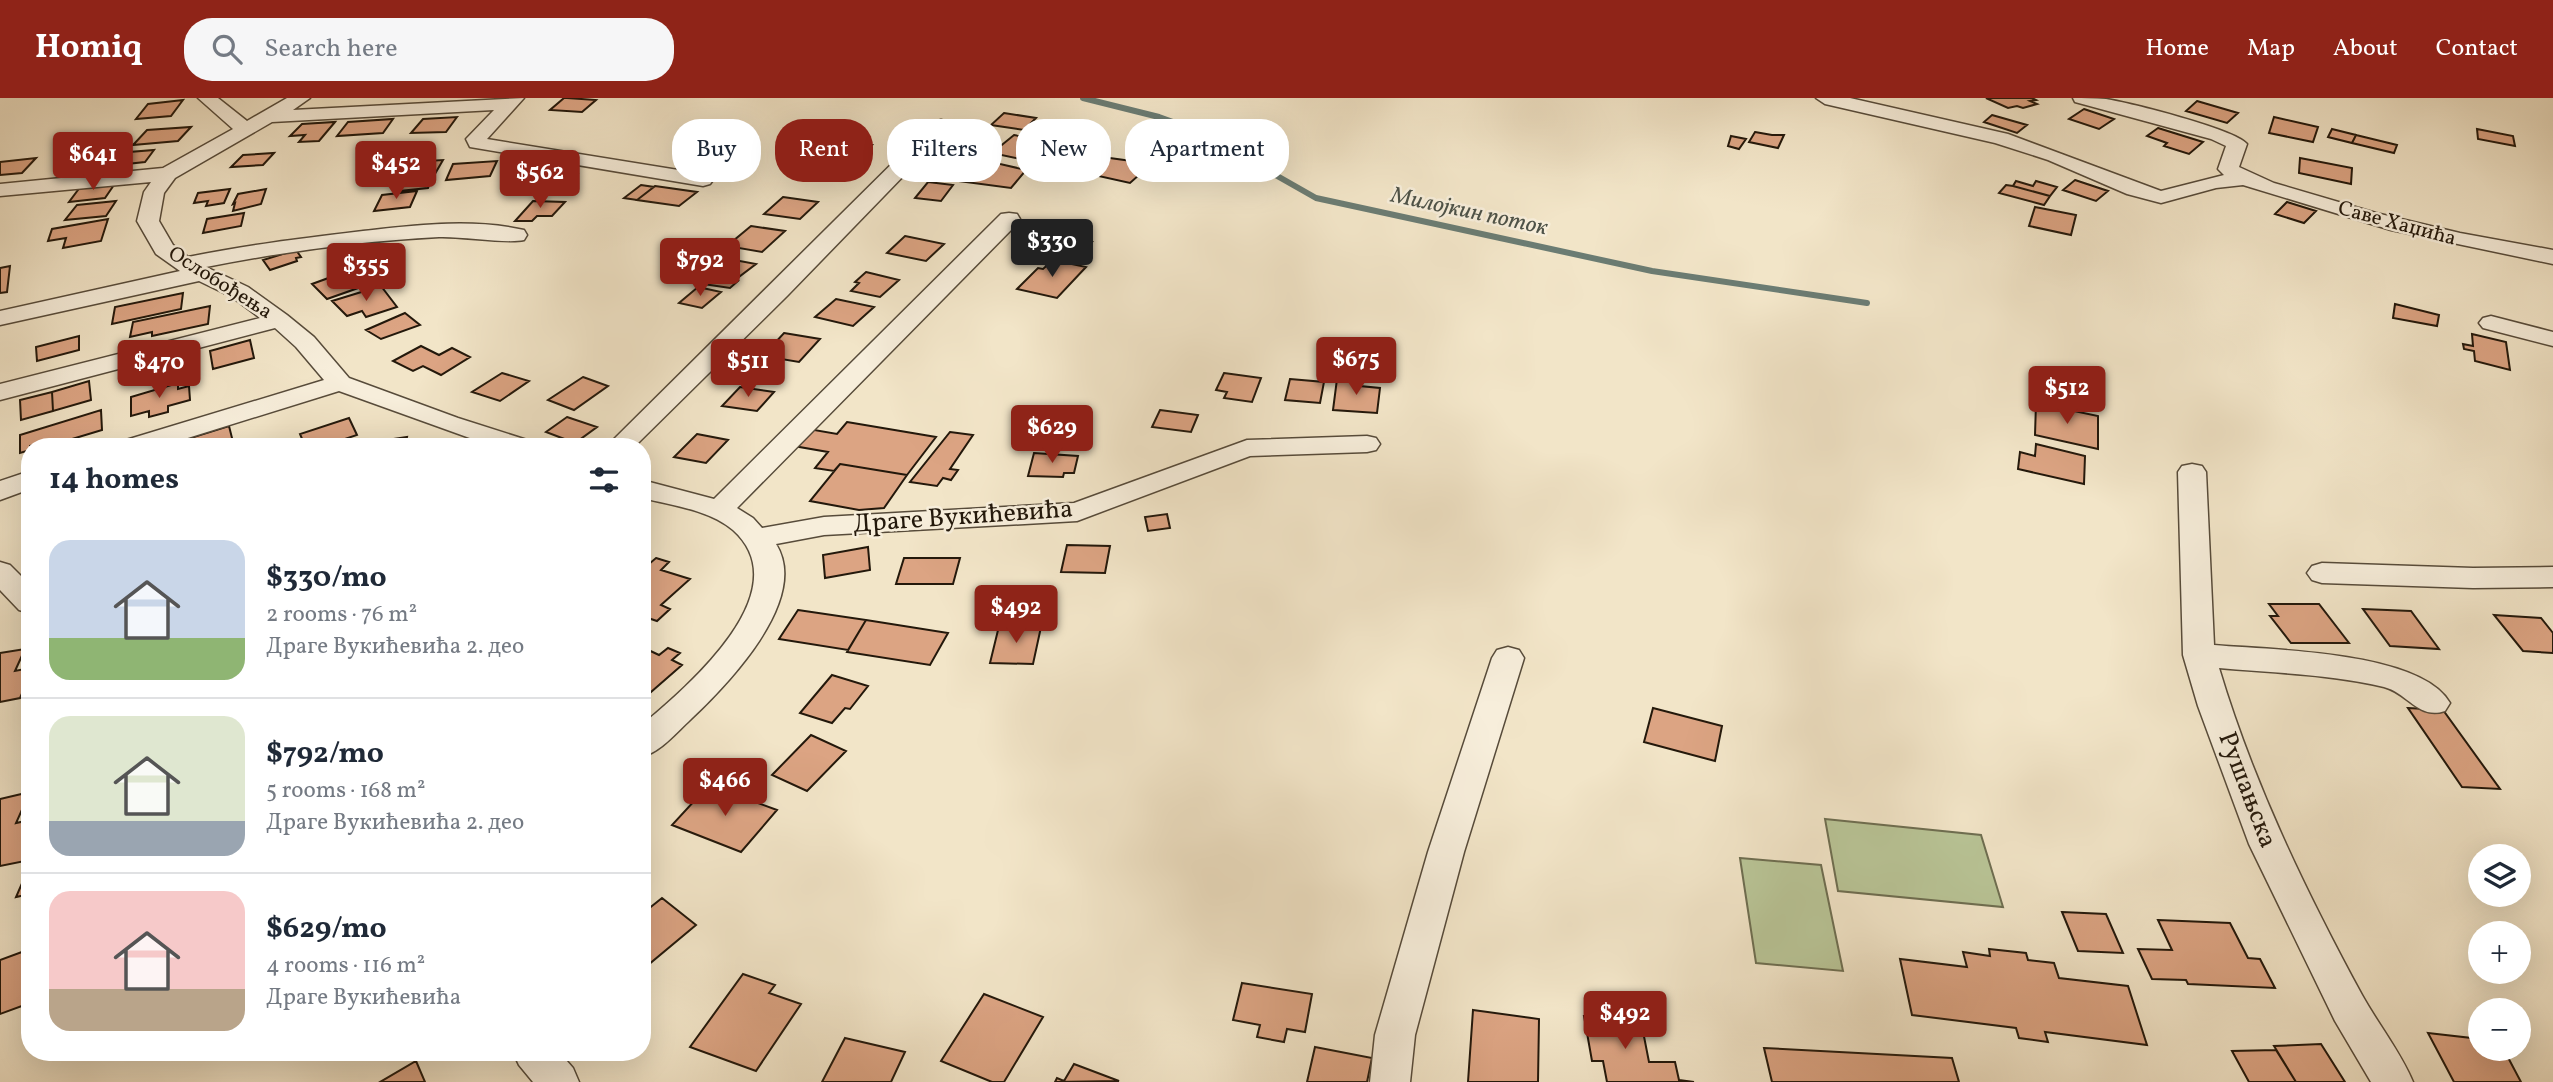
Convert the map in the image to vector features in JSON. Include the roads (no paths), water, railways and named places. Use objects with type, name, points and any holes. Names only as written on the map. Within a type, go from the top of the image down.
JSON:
[{"type":"street","points":[[207,98],[245,129]]},
{"type":"street","points":[[0,190],[167,174],[301,98]]},
{"type":"street","points":[[1825,98],[2001,138],[2055,156],[2134,190],[2161,197],[2215,182],[2244,179]]},
{"type":"street","points":[[2082,98],[2218,135],[2237,144],[2228,169],[2244,179]]},
{"type":"street","points":[[266,117],[512,101]]},
{"type":"street","points":[[512,101],[476,139],[477,143],[672,175]]},
{"type":"street","name":"Ослобођења","points":[[167,174],[153,192],[148,221],[164,249],[192,269],[240,292],[279,320],[305,342],[340,383],[492,438]]},
{"type":"street","name":"Саве Хаџића","points":[[2244,179],[2335,208],[2473,244],[2553,257]]},
{"type":"street","points":[[628,438],[887,181]]},
{"type":"street","points":[[718,511],[1009,219]]},
{"type":"street","points":[[0,318],[283,246],[394,234],[475,230],[516,235]]},
{"type":"street","points":[[0,392],[279,320]]},
{"type":"street","points":[[2491,323],[2553,339]]},
{"type":"street","points":[[161,438],[340,383]]},
{"type":"street","name":"Драге Вукићевића","points":[[759,538],[824,526],[1077,512],[1247,448],[1367,444]]},
{"type":"street","name":"Рушањска","points":[[2192,472],[2199,655],[2214,706],[2267,844],[2349,1009],[2393,1082]]},
{"type":"street","points":[[0,491],[21,483]]},
{"type":"street","points":[[651,492],[718,511],[741,522],[759,538],[766,551],[769,576],[765,605],[746,638],[720,669],[651,735]]},
{"type":"street","points":[[0,572],[21,594]]},
{"type":"street","points":[[2322,573],[2473,578],[2553,577]]},
{"type":"street","points":[[2199,655],[2334,667],[2396,678],[2434,703]]},
{"type":"street","points":[[1390,1082],[1395,1035],[1446,852],[1508,658]]},
{"type":"street","points":[[541,1061],[559,1082]]},
{"type":"waterway","name":"Милојкин поток","points":[[1083,98],[1159,117],[1198,131],[1316,198],[1652,271],[1867,303]]}]
